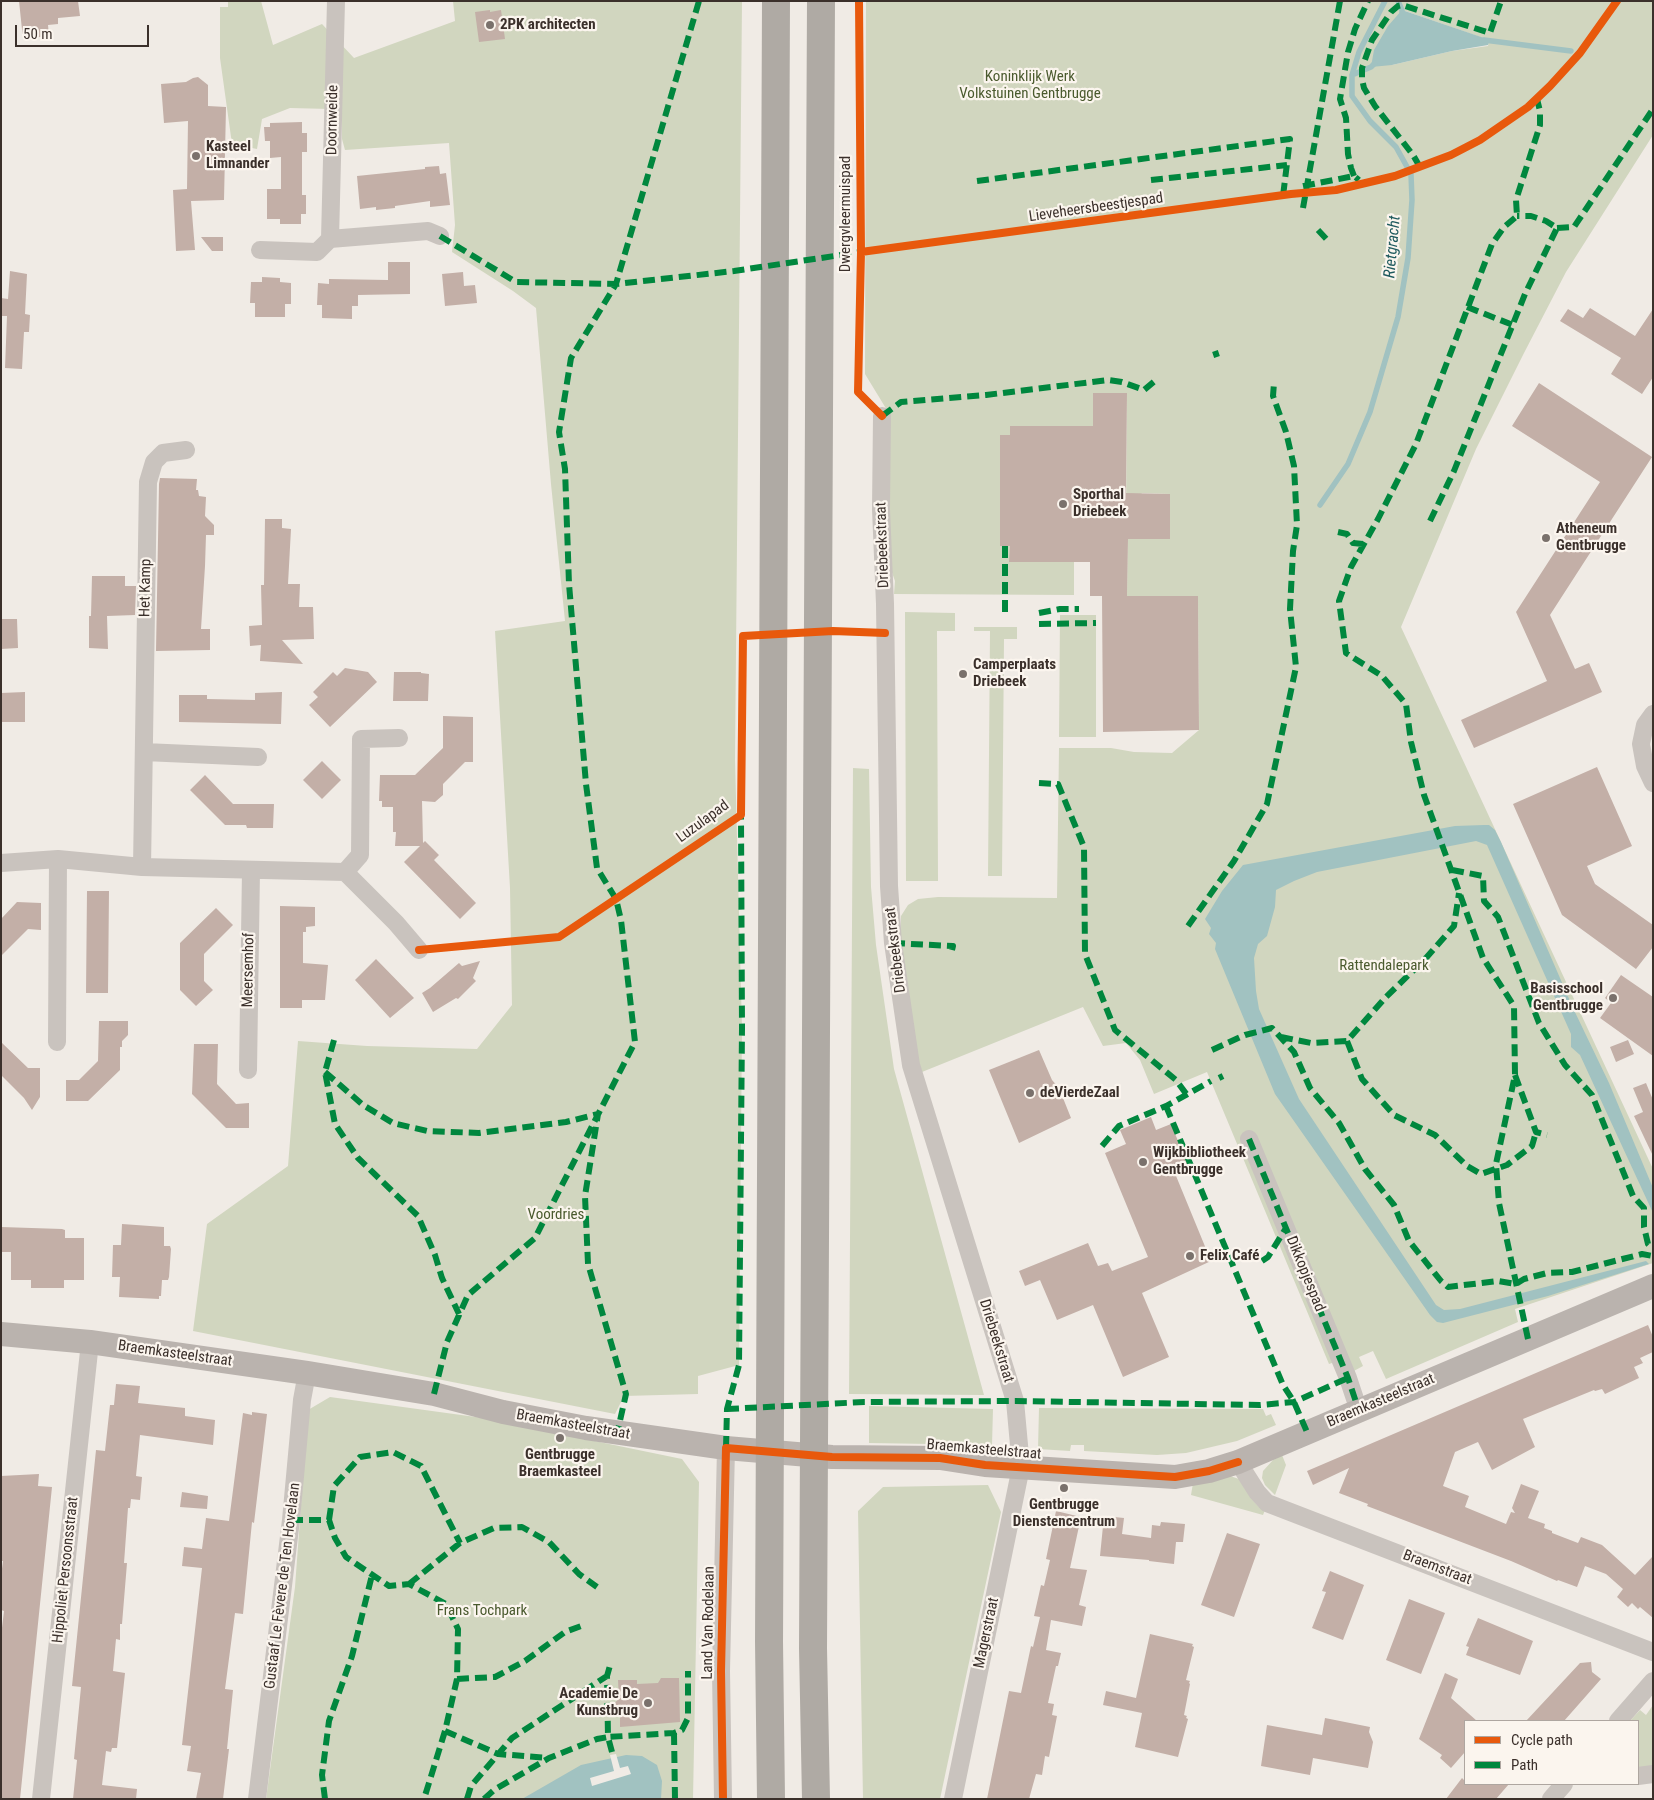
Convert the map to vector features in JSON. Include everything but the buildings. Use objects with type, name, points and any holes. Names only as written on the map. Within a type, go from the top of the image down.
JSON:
[{"type":"highway","points":[[771,1799],[769,1630],[776,1]]},
{"type":"highway","points":[[816,1799],[813,1648],[821,1]]},
{"type":"street","name":"Doornweide","points":[[330,239],[336,1]]},
{"type":"street","points":[[260,250],[317,252],[330,239],[428,231],[440,236]]},
{"type":"street","name":"Driebeekstraat","points":[[882,416],[881,509],[885,604],[888,886],[893,943],[911,1065],[1015,1402],[1021,1467]]},
{"type":"street","name":"Het Kamp","points":[[142,867],[148,482],[154,462],[163,453],[186,450]]},
{"type":"street","points":[[1653,714],[1645,725],[1642,738],[1645,766],[1653,783]]},
{"type":"street","points":[[345,872],[360,855],[361,738],[399,738]]},
{"type":"street","points":[[144,752],[258,757]]},
{"type":"street","points":[[1,863],[58,859],[142,867],[345,872],[396,923],[419,950]]},
{"type":"street","points":[[57,1042],[58,859]]},
{"type":"street","name":"Meersemhof","points":[[248,1070],[251,870]]},
{"type":"street","name":"Dikkopjespad","points":[[1249,1139],[1348,1378],[1359,1411]]},
{"type":"street","name":"Braemkasteelstraat","points":[[1,1334],[90,1342],[307,1373],[434,1394],[504,1412],[594,1430],[726,1448],[832,1457],[940,1458],[985,1465],[1175,1477],[1209,1471],[1238,1462],[1653,1286]]},
{"type":"street","name":"Hippoliet Persoonsstraat","points":[[41,1799],[90,1342]]},
{"type":"street","name":"Gustaaf Le Fèvere de Ten Hovelaan","points":[[257,1799],[292,1520],[302,1400],[307,1373]]},
{"type":"street","name":"Land Van Rodelaan","points":[[722,1799],[726,1448]]},
{"type":"street","name":"Braemstraat","points":[[1238,1462],[1257,1492],[1267,1503],[1653,1652]]},
{"type":"street","name":"Magerstraat","points":[[953,1799],[1021,1467]]},
{"type":"street","points":[[1619,1720],[1653,1681]]},
{"type":"street","points":[[1639,1776],[1653,1774]]},
{"type":"street","points":[[1551,1799],[1566,1785]]},
{"type":"green space","name":"Voordries","points":[[228,1],[261,1],[273,45],[322,24],[354,58],[455,21],[453,1],[742,1],[735,760],[742,1028],[739,1365],[698,1376],[698,1394],[624,1396],[615,1414],[193,1331],[207,1224],[288,1166],[298,1041],[367,1046],[477,1049],[512,1005],[510,888],[495,631],[565,621],[536,308],[452,252],[455,225],[449,143],[345,150],[342,139],[342,93],[330,109],[290,108],[262,119],[257,149],[232,144],[220,58],[220,7],[228,7]]},
{"type":"green space","points":[[866,1],[1653,1],[1653,135],[1566,272],[1524,353],[1476,449],[1401,627],[1653,1169],[1653,1263],[1515,1309],[1518,1322],[1386,1379],[1373,1351],[1359,1357],[1363,1366],[1352,1372],[1344,1359],[1329,1364],[1207,1072],[1154,1094],[1140,1060],[1126,1043],[1103,1046],[1083,1007],[922,1072],[919,1063],[901,942],[901,916],[908,905],[918,899],[938,897],[1057,898],[1059,748],[1111,748],[1134,752],[1172,753],[1199,730],[1198,596],[1127,596],[1128,522],[1141,522],[1141,539],[1170,539],[1170,494],[1142,493],[1126,514],[1127,394],[1093,426],[1011,426],[1010,435],[1000,435],[1000,546],[1010,546],[1010,562],[1074,562],[1074,595],[894,594],[895,581],[889,564],[890,415],[865,374]],"holes":[[[1402,10],[1489,40],[1488,46],[1452,51],[1392,65]]]},
{"type":"green space","points":[[905,612],[955,613],[955,631],[937,631],[938,881],[906,881]]},
{"type":"green space","points":[[1060,615],[1096,615],[1096,737],[1059,737]]},
{"type":"green space","points":[[974,627],[1017,627],[1017,639],[1004,639],[1002,876],[988,876],[990,631],[974,631]]},
{"type":"green space","points":[[853,768],[869,769],[871,887],[876,945],[894,1069],[984,1395],[849,1394]]},
{"type":"green space","name":"Frans Tochpark","points":[[330,1397],[483,1418],[682,1459],[699,1482],[693,1799],[266,1799],[295,1587],[308,1410]]},
{"type":"green space","points":[[869,1406],[993,1409],[992,1445],[869,1443]]},
{"type":"green space","points":[[1039,1408],[1263,1409],[1266,1416],[1271,1414],[1276,1425],[1237,1441],[1186,1453],[1157,1455],[1084,1451],[1084,1445],[1071,1445],[1070,1451],[1038,1449]]},
{"type":"green space","points":[[1282,1455],[1286,1465],[1275,1495],[1265,1485],[1262,1478],[1263,1471],[1273,1460]]},
{"type":"green space","points":[[1227,1475],[1239,1479],[1251,1498],[1258,1506],[1265,1510],[1263,1515],[1191,1495],[1193,1483]]},
{"type":"green space","points":[[988,1485],[1001,1512],[940,1799],[863,1799],[858,1511],[883,1487]]},
{"type":"green space","points":[[1653,1705],[1653,1767],[1639,1767],[1639,1720],[1631,1720],[1640,1710],[1646,1715]]},
{"type":"water","points":[[1402,10],[1490,40],[1488,45],[1392,65],[1371,67],[1374,50],[1388,26]]},
{"type":"water","points":[[1489,825],[1495,830],[1501,842],[1573,1008],[1609,1083],[1653,1188],[1653,1213],[1580,1055],[1571,1047],[1571,1034],[1487,845],[1476,841],[1317,872],[1294,881],[1276,890],[1275,907],[1267,936],[1258,944],[1254,958],[1259,1009],[1299,1099],[1436,1305],[1444,1310],[1460,1309],[1646,1261],[1649,1264],[1548,1296],[1443,1323],[1437,1322],[1430,1315],[1275,1094],[1215,949],[1216,943],[1209,934],[1211,928],[1205,919],[1222,891],[1243,865],[1455,826]]},
{"type":"water","points":[[626,1755],[642,1756],[657,1765],[662,1781],[661,1799],[522,1799],[581,1765]]},
{"type":"pier","points":[[616,1754],[620,1768],[628,1766],[631,1774],[592,1786],[590,1778],[614,1771],[610,1755]]},
{"type":"waterway","name":"Rietgracht","points":[[1320,505],[1348,464],[1370,412],[1398,317],[1408,258],[1412,200],[1411,174],[1396,147],[1370,121],[1352,96],[1352,75],[1359,52],[1385,1]]},
{"type":"waterway","points":[[1398,1],[1402,10],[1402,16]]},
{"type":"waterway","points":[[1484,40],[1571,51]]},
{"type":"waterway","points":[[1352,75],[1371,67],[1375,63]]},
{"type":"marked path","points":[[434,1394],[447,1342],[468,1295],[535,1238],[635,1042],[621,920],[616,899],[597,868],[586,784],[569,584],[565,469],[559,432],[571,358],[616,284],[699,1]]},
{"type":"marked path","points":[[1303,208],[1340,1]]},
{"type":"marked path","points":[[1354,176],[1348,154],[1346,118],[1340,99],[1348,52],[1355,29],[1368,1]]},
{"type":"marked path","points":[[1420,167],[1364,88],[1362,68],[1372,40],[1391,12],[1402,5],[1490,33],[1501,1]]},
{"type":"marked path","points":[[1528,1339],[1499,1203],[1496,1164],[1515,1075],[1514,1006],[1483,958],[1424,795],[1411,742],[1406,704],[1382,676],[1346,653],[1339,601],[1351,567],[1416,444],[1492,244],[1504,227],[1517,216],[1516,200],[1540,125],[1540,111],[1537,99]]},
{"type":"marked path","points":[[1557,228],[1574,227],[1653,109]]},
{"type":"marked path","points":[[977,181],[1290,139],[1283,196]]},
{"type":"marked path","points":[[1151,180],[1287,165]]},
{"type":"marked path","points":[[1303,186],[1354,176],[1359,180]]},
{"type":"marked path","points":[[1430,521],[1454,471],[1525,294],[1557,228],[1546,221],[1531,216],[1517,216]]},
{"type":"marked path","points":[[1318,230],[1330,243]]},
{"type":"marked path","points":[[440,236],[516,282],[616,284],[734,271],[861,252]]},
{"type":"marked path","points":[[1467,307],[1513,325]]},
{"type":"marked path","points":[[1215,351],[1217,357]]},
{"type":"marked path","points":[[882,416],[901,402],[986,395],[1108,380],[1122,382],[1144,390],[1156,380]]},
{"type":"marked path","points":[[1188,926],[1234,861],[1267,804],[1296,667],[1290,609],[1293,551],[1297,525],[1294,466],[1286,432],[1273,396],[1274,383]]},
{"type":"marked path","points":[[1338,532],[1347,534],[1353,543],[1363,544]]},
{"type":"marked path","points":[[1005,546],[1005,613]]},
{"type":"marked path","points":[[1039,613],[1060,609],[1079,609]]},
{"type":"marked path","points":[[1039,624],[1096,623]]},
{"type":"marked path","points":[[1039,783],[1058,784],[1084,847],[1085,954],[1115,1030],[1176,1080],[1187,1095]]},
{"type":"marked path","points":[[726,1448],[727,1409],[739,1365],[742,1028],[741,815]]},
{"type":"marked path","points":[[1452,870],[1483,876],[1484,901],[1498,917],[1539,1023],[1565,1065],[1592,1095],[1633,1196],[1644,1208],[1644,1227],[1648,1244],[1653,1249]]},
{"type":"marked path","points":[[1281,1037],[1311,1043],[1347,1041],[1454,926],[1459,893]]},
{"type":"marked path","points":[[893,943],[953,946],[952,950]]},
{"type":"marked path","points":[[1212,1050],[1245,1035],[1272,1028],[1294,1052],[1310,1088],[1339,1123],[1365,1169],[1394,1205],[1409,1241],[1448,1287],[1498,1281],[1516,1284],[1524,1279],[1547,1273],[1572,1272],[1642,1254],[1653,1256]]},
{"type":"marked path","points":[[334,1040],[325,1072],[335,1124],[358,1158],[418,1216],[435,1255],[442,1278],[459,1314]]},
{"type":"marked path","points":[[1347,1041],[1362,1079],[1394,1115],[1435,1135],[1467,1166],[1481,1174],[1507,1165],[1532,1146],[1536,1132]]},
{"type":"marked path","points":[[325,1072],[363,1105],[393,1123],[427,1131],[479,1133],[566,1122],[598,1114],[585,1196],[588,1264],[626,1394],[617,1434]]},
{"type":"marked path","points":[[1515,1075],[1536,1132],[1547,1135]]},
{"type":"marked path","points":[[1219,1078],[1223,1076]]},
{"type":"marked path","points":[[1102,1146],[1119,1126],[1166,1106],[1211,1081]]},
{"type":"marked path","points":[[1166,1106],[1283,1385],[1294,1402],[1307,1432]]},
{"type":"marked path","points":[[1249,1139],[1348,1378],[1359,1411]]},
{"type":"marked path","points":[[1262,1261],[1268,1257],[1286,1228]]},
{"type":"marked path","points":[[727,1409],[864,1402],[1015,1401],[1260,1405],[1294,1402],[1348,1378]]},
{"type":"marked path","points":[[329,1520],[334,1486],[360,1457],[393,1452],[421,1466],[460,1543]]},
{"type":"marked path","points":[[291,1520],[329,1520],[335,1538],[346,1557],[389,1586],[409,1584],[446,1604],[458,1629],[457,1679],[445,1731],[424,1799]]},
{"type":"marked path","points":[[409,1584],[460,1543],[494,1528],[522,1527],[549,1542],[579,1574],[597,1587]]},
{"type":"marked path","points":[[325,1799],[322,1775],[329,1721],[352,1656],[372,1575]]},
{"type":"marked path","points":[[457,1679],[495,1677],[525,1661],[565,1632],[584,1625]]},
{"type":"marked path","points":[[484,1799],[494,1790],[549,1758],[597,1739],[608,1737],[607,1676],[611,1662]]},
{"type":"marked path","points":[[612,1752],[608,1737],[674,1733],[682,1730],[688,1718],[688,1671]]},
{"type":"marked path","points":[[467,1799],[471,1786],[512,1738],[607,1676]]},
{"type":"marked path","points":[[445,1731],[498,1754],[549,1758]]},
{"type":"marked path","points":[[674,1733],[675,1799]]},
{"type":"cycle path","name":"Dwergvleermuispad","points":[[859,1],[861,252],[858,392],[882,416]]},
{"type":"cycle path","name":"Lieveheersbeestjespad","points":[[861,252],[1291,194],[1336,190],[1395,176],[1451,155],[1480,140],[1528,107],[1580,53],[1617,1]]},
{"type":"cycle path","name":"Luzulapad","points":[[419,950],[559,937],[741,815],[743,636],[833,631],[885,633]]},
{"type":"cycle path","points":[[723,1799],[721,1671],[726,1448],[832,1457],[940,1458],[985,1465],[1175,1477],[1209,1471],[1238,1462]]},
{"type":"place","name":"2PK architecten","points":[[490,25]]},
{"type":"place","name":"Kasteel Limnander","points":[[196,156]]},
{"type":"place","name":"Sporthal Driebeek","points":[[1063,504]]},
{"type":"place","name":"Atheneum Gentbrugge","points":[[1546,538]]},
{"type":"place","name":"Camperplaats Driebeek","points":[[963,674]]},
{"type":"place","name":"Basisschool Gentbrugge","points":[[1613,998]]},
{"type":"place","name":"deVierdeZaal","points":[[1030,1093]]},
{"type":"place","name":"Wijkbibliotheek Gentbrugge","points":[[1143,1162]]},
{"type":"place","name":"Felix Café","points":[[1190,1256]]},
{"type":"place","name":"Gentbrugge Braemkasteel","points":[[560,1438]]},
{"type":"place","name":"Gentbrugge Dienstencentrum","points":[[1064,1488]]},
{"type":"place","name":"Academie De Kunstbrug","points":[[648,1703]]},
{"type":"park label","name":"Koninklijk Werk Volkstuinen Gentbrugge","points":[[1030,86]]},
{"type":"park label","name":"Rattendalepark","points":[[1384,966]]}]
